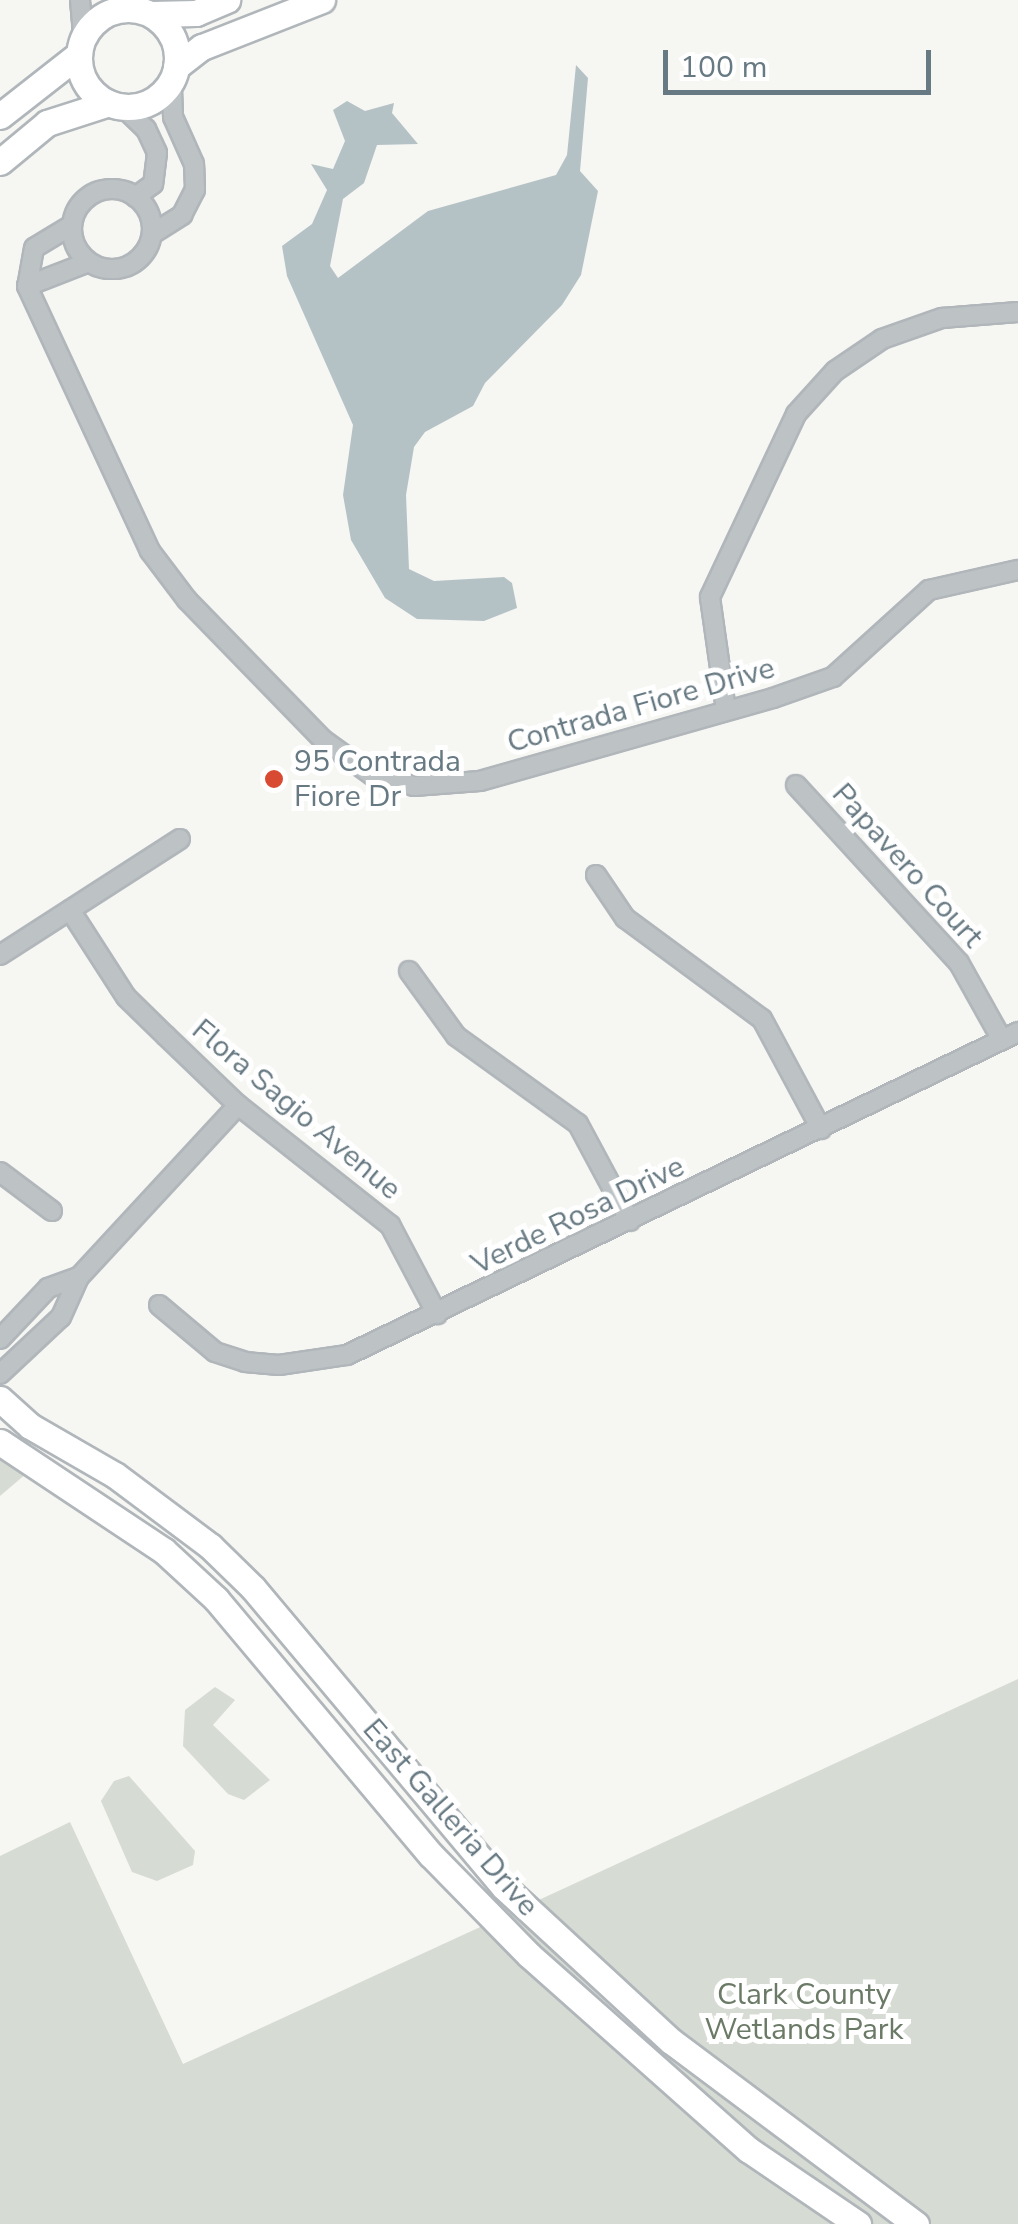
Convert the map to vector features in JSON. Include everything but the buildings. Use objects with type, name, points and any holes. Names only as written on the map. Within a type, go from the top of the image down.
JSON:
[{"type":"main road","points":[[0,116],[81,46],[104,14],[138,8],[196,12],[227,0]]},
{"type":"main road","points":[[0,162],[47,124],[116,105],[151,102],[202,46],[322,0]]},
{"type":"main road","points":[[138,8],[174,39],[174,74]]},
{"type":"main road","points":[[81,46],[87,84],[116,105]]},
{"type":"main road","name":"East Galleria Drive","points":[[0,1398],[30,1426],[115,1475],[210,1546],[313,1658],[504,1888],[672,2041],[915,2224]]},
{"type":"main road","name":"East Galleria Drive","points":[[0,1442],[164,1551],[216,1599],[430,1855],[529,1954],[748,2150],[858,2224]]},
{"type":"main road","points":[[286,1681],[313,1658]]},
{"type":"street","points":[[80,0],[81,46]]},
{"type":"street","points":[[152,234],[182,215],[195,190],[194,164],[173,117],[174,74]]},
{"type":"street","points":[[116,105],[146,128],[157,152],[152,184],[135,197]]},
{"type":"street","points":[[116,190],[135,197],[148,213],[152,234],[144,253],[128,266],[108,269],[88,262],[76,246],[72,226],[79,206],[95,193],[116,190]]},
{"type":"street","points":[[27,286],[34,248],[72,226]]},
{"type":"street","points":[[27,286],[88,262]]},
{"type":"street","name":"Contrada Fiore Drive","points":[[27,286],[150,551],[187,600],[350,762],[388,780],[440,787],[726,710],[832,677],[929,590],[1018,570]]},
{"type":"street","points":[[726,710],[710,597],[796,414],[835,371],[882,339],[942,318],[1018,312]]},
{"type":"street","name":"Papavero Court","points":[[796,784],[959,963],[1010,1036]]},
{"type":"street","points":[[0,955],[180,839]]},
{"type":"street","points":[[596,875],[625,918],[762,1019],[820,1129]]},
{"type":"street","name":"Flora Sagio Avenue","points":[[70,910],[126,997],[238,1105],[390,1226],[437,1314]]},
{"type":"street","points":[[409,971],[456,1036],[578,1124],[630,1221]]},
{"type":"street","name":"Verde Rosa Drive","points":[[159,1306],[214,1352],[279,1365],[347,1355],[1010,1036]]},
{"type":"street","points":[[0,1374],[68,1308],[79,1276],[238,1105]]},
{"type":"street","points":[[0,1172],[52,1210]]},
{"type":"street","points":[[0,1339],[48,1288],[79,1276]]},
{"type":"green space","points":[[0,1453],[27,1473],[0,1496]]},
{"type":"green space","name":"Clark County Wetlands Park","points":[[1018,1679],[1018,2224],[0,2224],[0,1856],[70,1822],[183,2064]]},
{"type":"green space","points":[[215,1687],[235,1700],[213,1725],[270,1780],[244,1800],[228,1794],[183,1746],[185,1710]]},
{"type":"green space","points":[[129,1776],[195,1851],[193,1865],[157,1881],[132,1872],[101,1801],[114,1781]]},
{"type":"shaded area","points":[[576,65],[588,78],[580,171],[598,191],[581,275],[562,305],[485,383],[473,406],[425,432],[414,447],[406,495],[409,569],[434,581],[504,577],[512,583],[517,608],[484,621],[417,619],[385,598],[351,540],[343,495],[353,425],[287,276],[282,246],[312,224],[327,190],[311,164],[333,169],[345,141],[333,110],[347,101],[365,111],[394,103],[392,113],[418,144],[377,145],[364,183],[343,199],[330,266],[338,278],[428,211],[556,175],[567,155]]},
{"type":"place","name":"95 Contrada Fiore Dr","points":[[274,779]]}]
